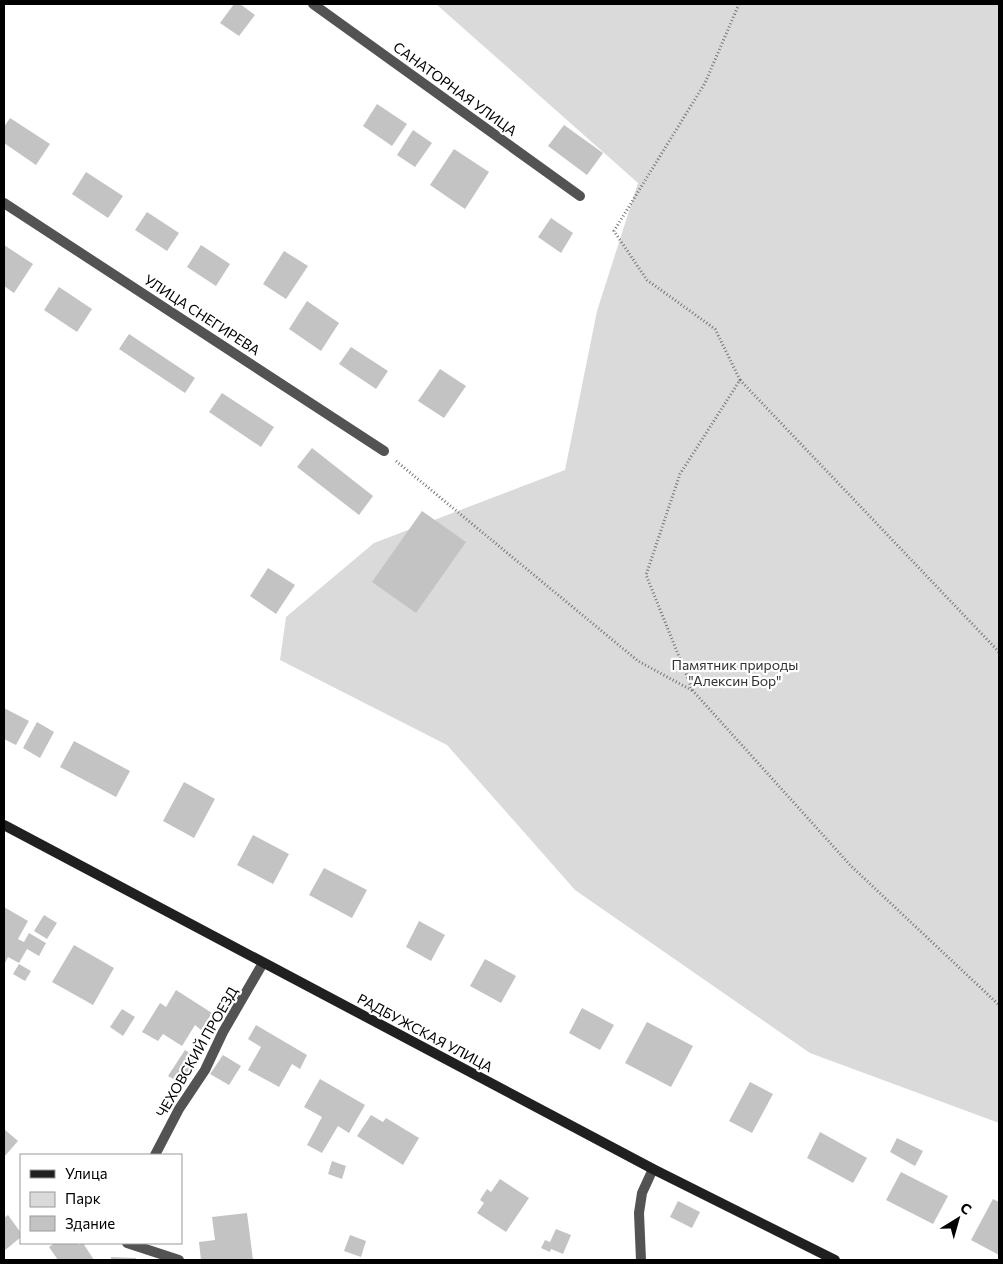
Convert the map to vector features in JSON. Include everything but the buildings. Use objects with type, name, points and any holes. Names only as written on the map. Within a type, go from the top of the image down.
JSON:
[{"type":"main road","name":"РАДБУЖСКАЯ УЛИЦА","points":[[4,825],[653,1170],[835,1260]]},
{"type":"street","name":"САНАТОРНАЯ УЛИЦА","points":[[313,4],[580,196]]},
{"type":"street","name":"УЛИЦА СНЕГИРЕВА","points":[[4,203],[384,451]]},
{"type":"street","name":"ЧЕХОВСКИЙ ПРОЕЗД","points":[[156,1154],[179,1109],[205,1070],[223,1032],[263,963]]},
{"type":"street","points":[[641,1260],[639,1213],[642,1193],[653,1170]]},
{"type":"street","points":[[130,1244],[179,1260]]},
{"type":"path","points":[[739,4],[705,83],[614,231],[647,280],[715,329],[740,380],[999,652]]},
{"type":"path","points":[[693,692],[646,575],[680,474],[740,380]]},
{"type":"path","points":[[384,451],[638,661],[693,692],[851,866],[999,1005]]},
{"type":"green space","name":"Памятник природы \"Алексин Бор\"","points":[[436,4],[999,4],[999,1123],[810,1053],[575,890],[447,745],[280,660],[286,617],[374,543],[565,470],[597,311],[638,183]]}]
